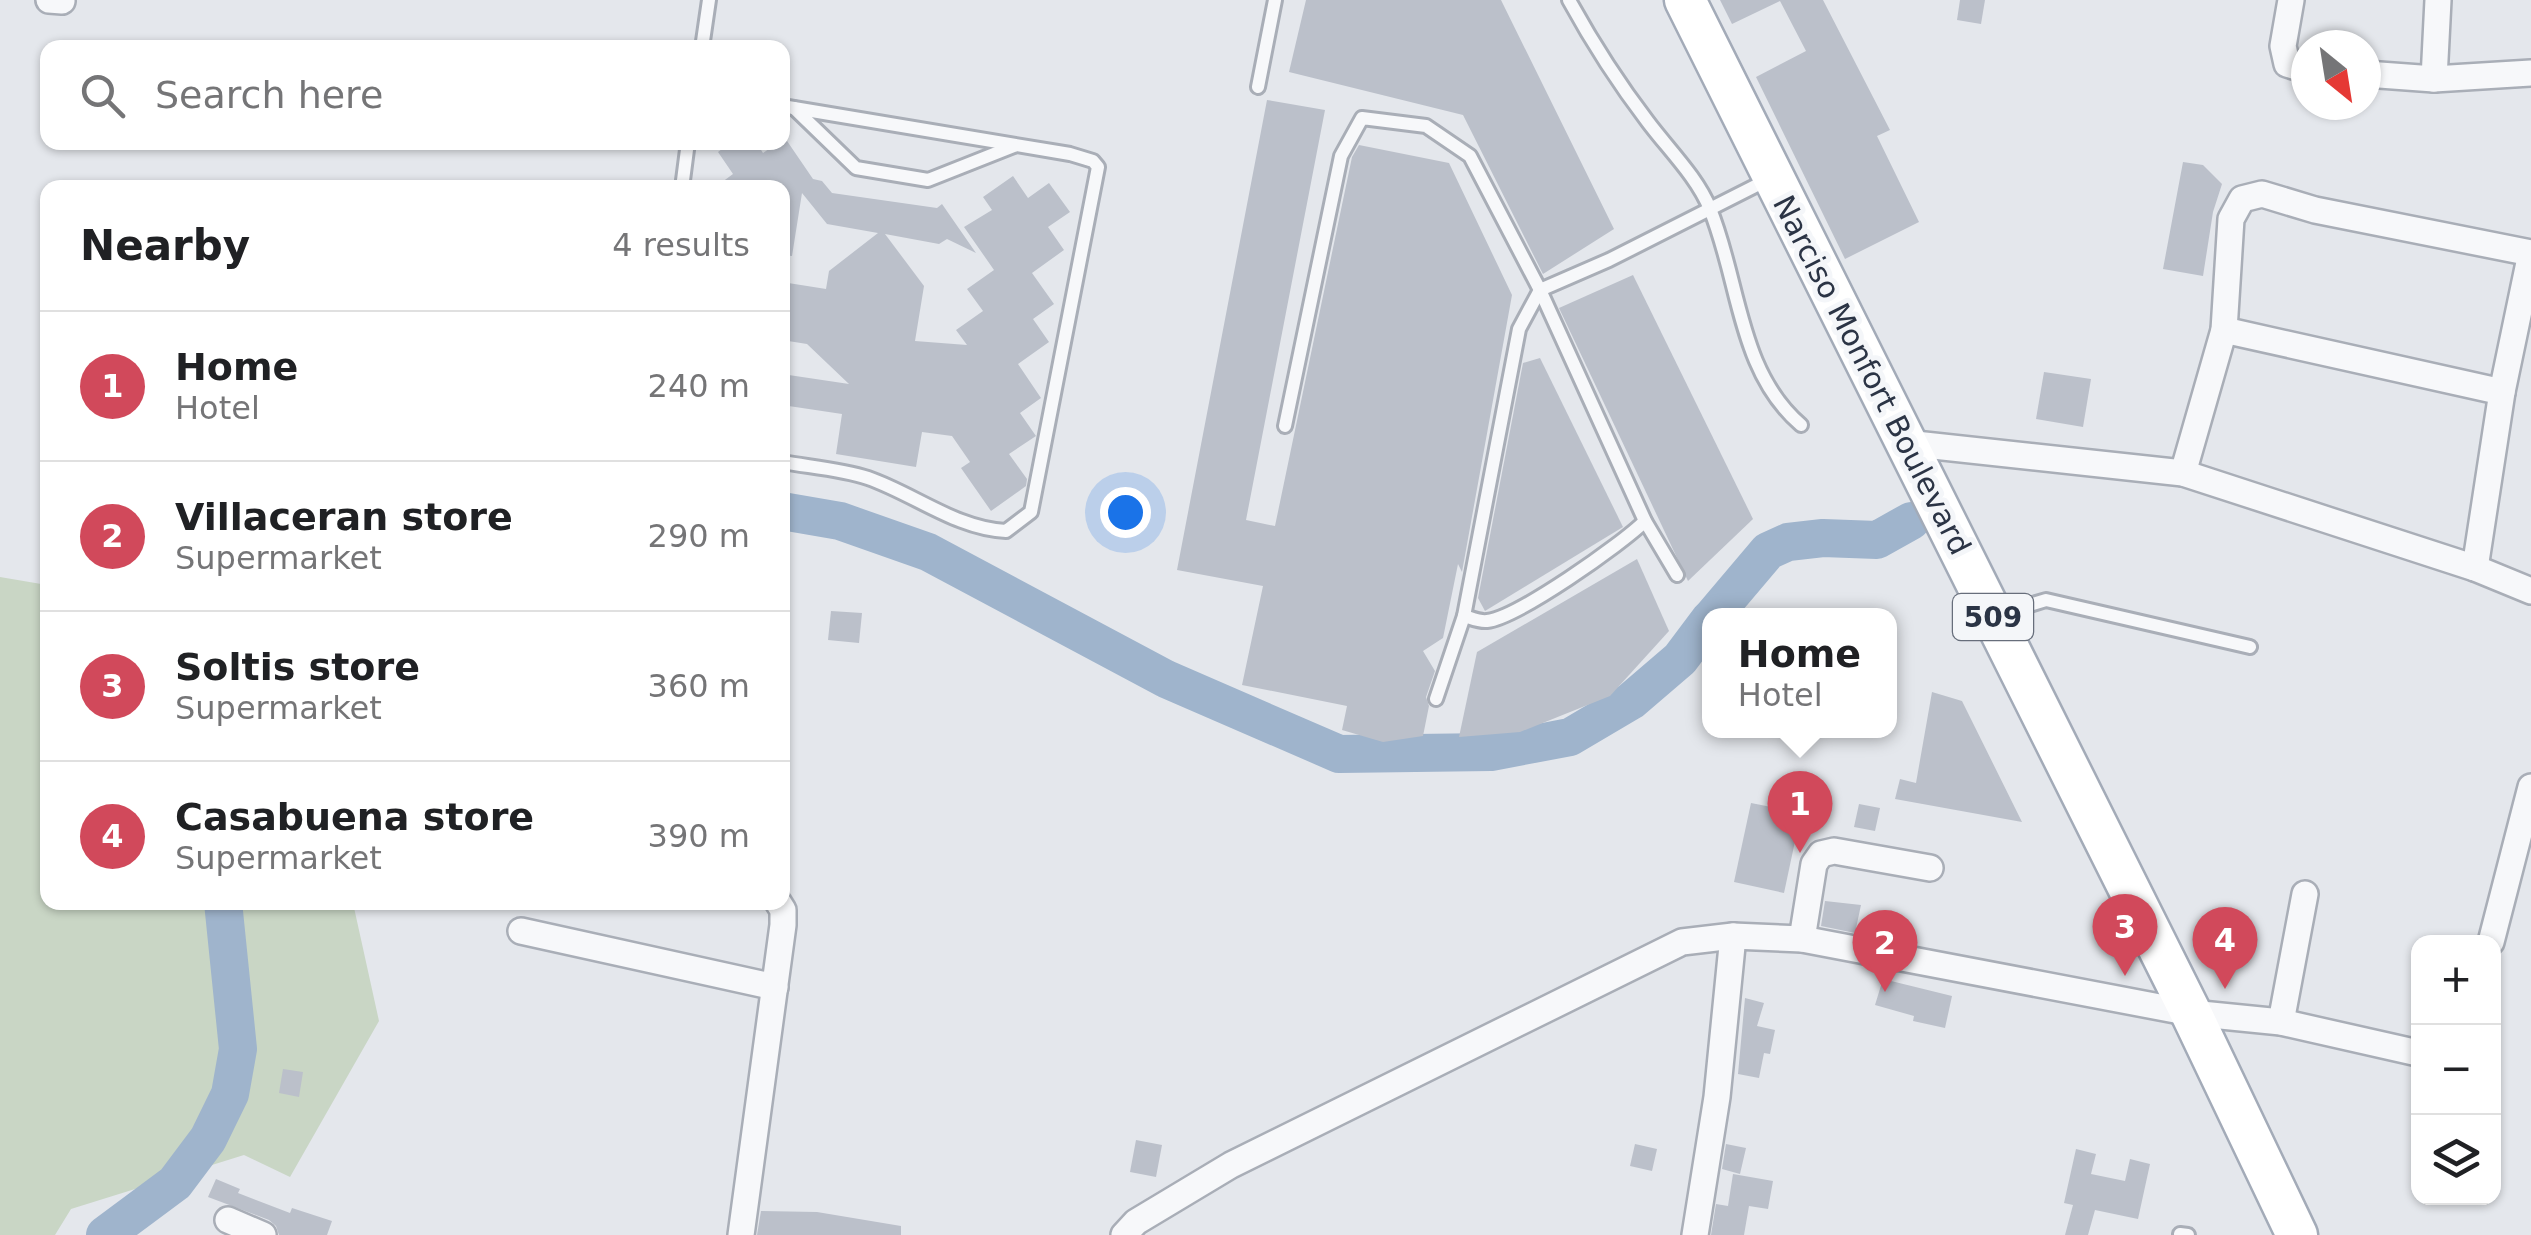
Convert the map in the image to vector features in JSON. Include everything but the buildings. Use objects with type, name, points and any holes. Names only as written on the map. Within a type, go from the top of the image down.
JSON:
[{"type":"main road","name":"Narciso Monfort Boulevard","points":[[1685,0],[2191,1013],[2297,1235]]},
{"type":"street","points":[[49,0],[62,1]]},
{"type":"street","points":[[2291,0],[2283,46],[2286,64],[2291,66]]},
{"type":"street","points":[[2434,78],[2438,0]]},
{"type":"street","points":[[2381,75],[2434,78],[2531,73]]},
{"type":"street","points":[[2183,474],[2224,330],[2231,219],[2242,198],[2262,194],[2315,210],[2531,252],[2502,392],[2475,568]]},
{"type":"street","points":[[2224,330],[2502,392]]},
{"type":"street","points":[[1906,444],[2183,474],[2475,568],[2531,591]]},
{"type":"street","points":[[2494,935],[2531,788]]},
{"type":"street","points":[[1802,938],[1814,864],[1821,854],[1834,851],[1930,868]]},
{"type":"street","points":[[2280,1022],[2305,894]]},
{"type":"street","points":[[741,1235],[782,910]]},
{"type":"street","points":[[521,931],[775,987]]},
{"type":"street","points":[[1694,1235],[1716,1097],[1733,936]]},
{"type":"street","points":[[1124,1235],[1136,1222],[1231,1164],[1682,942],[1733,936],[1802,938],[2191,1013],[2280,1022],[2411,1051]]},
{"type":"street","points":[[228,1220],[263,1235]]},
{"type":"lane","points":[[703,40],[709,0]]},
{"type":"lane","points":[[1258,87],[1275,0]]},
{"type":"lane","points":[[1569,0],[1644,118],[1696,184],[1710,209],[1754,358],[1771,393],[1801,425]]},
{"type":"lane","points":[[790,107],[1070,154],[1094,160],[1098,167],[1031,512],[1006,531],[968,526],[935,506],[865,477],[790,463]]},
{"type":"lane","points":[[790,109],[856,168],[928,180],[1016,145]]},
{"type":"lane","points":[[1285,426],[1341,156],[1362,118],[1426,126],[1470,156],[1540,290],[1645,521],[1677,575]]},
{"type":"lane","points":[[683,180],[687,150]]},
{"type":"lane","points":[[1436,699],[1464,616],[1519,329],[1540,290],[1774,177]]},
{"type":"lane","points":[[1464,616],[1484,622],[1511,613],[1624,541],[1645,521]]},
{"type":"lane","points":[[1996,624],[2023,607],[2046,600],[2250,647]]},
{"type":"green space","points":[[0,577],[40,584],[40,910],[355,910],[379,1021],[290,1177],[244,1155],[71,1209],[55,1235],[0,1235]]},
{"type":"waterway","points":[[790,512],[840,521],[928,552],[1166,679],[1339,754],[1491,752],[1570,737],[1631,701],[1680,659],[1702,630]]},
{"type":"waterway","points":[[1720,608],[1768,551],[1788,542],[1823,538],[1877,540],[1911,521]]},
{"type":"waterway","points":[[105,1235],[175,1183],[208,1139],[230,1094],[238,1049],[224,910]]},
{"type":"place","name":"Home","points":[[1800,853]]},
{"type":"place","name":"Soltis store","points":[[2125,976]]},
{"type":"place","name":"Casabuena store","points":[[2225,989]]},
{"type":"place","name":"Villaceran store","points":[[1885,992]]}]
